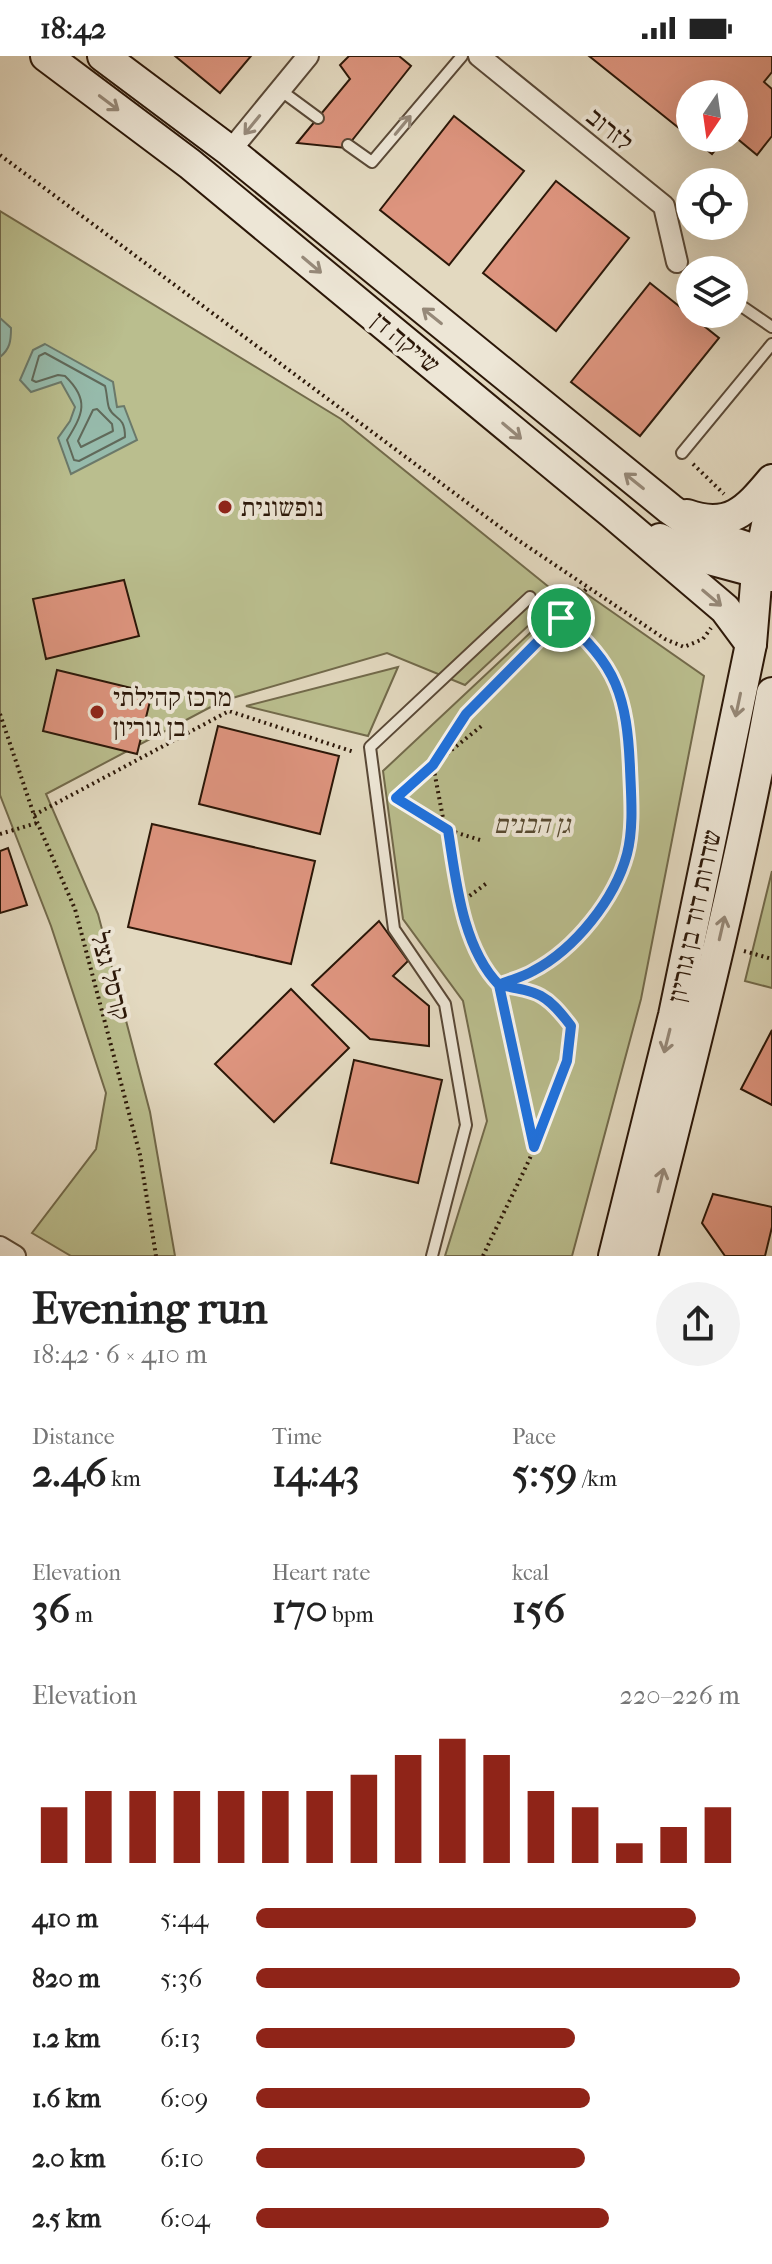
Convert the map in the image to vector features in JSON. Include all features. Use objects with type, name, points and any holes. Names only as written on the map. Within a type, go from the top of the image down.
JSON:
[{"type":"street","name":"שייקה דן","points":[[46,56],[190,164],[612,513],[725,609],[751,644]]},
{"type":"street","name":"שייקה דן","points":[[103,56],[230,151],[670,509],[696,528],[766,565]]},
{"type":"street","points":[[230,151],[308,56]]},
{"type":"street","name":"לזרוב","points":[[479,56],[664,206],[680,256]]},
{"type":"street","points":[[670,509],[704,521],[730,519],[752,504],[772,480]]},
{"type":"street","name":"שדרות דוד בן גוריון","points":[[614,1256],[674,1015],[751,644],[766,565],[772,501]]},
{"type":"street","points":[[612,513],[687,553],[766,565]]},
{"type":"street","name":"שדרות דוד בן גוריון","points":[[642,1256],[703,1014],[772,693]]},
{"type":"street","points":[[0,1247],[15,1256]]},
{"type":"lane","points":[[348,145],[372,162],[462,56]]},
{"type":"lane","points":[[280,90],[318,118]]},
{"type":"lane","points":[[748,311],[772,327]]},
{"type":"lane","points":[[682,453],[772,344]]},
{"type":"lane","points":[[432,1256],[466,1125],[445,1004],[394,929],[370,747],[530,597]]},
{"type":"path","points":[[0,155],[499,526],[665,639],[684,647],[703,639],[725,609]]},
{"type":"path","points":[[682,453],[719,489]]},
{"type":"path","points":[[534,1147],[499,985],[484,970],[459,903],[448,830],[433,765],[466,714],[588,587]]},
{"type":"path","points":[[499,985],[535,971],[580,935],[608,897],[627,853],[632,805],[623,700],[603,660],[583,636],[561,618]]},
{"type":"path","points":[[34,815],[229,711],[372,758]]},
{"type":"path","name":"קרסל גצל","points":[[0,714],[37,823],[75,909],[140,1155],[156,1256]]},
{"type":"path","points":[[480,840],[448,830],[396,798],[484,724]]},
{"type":"path","points":[[0,834],[37,823]]},
{"type":"path","points":[[459,903],[487,883]]},
{"type":"path","points":[[483,1256],[534,1147],[567,1061],[571,1026],[554,1004],[536,992],[499,985]]},
{"type":"green space","name":"נופשונית","points":[[0,211],[341,419],[560,596],[465,685],[387,653],[222,701],[46,794],[98,914],[150,1112],[175,1256],[71,1256],[32,1233],[96,1149],[106,1093],[51,926],[0,795]]},
{"type":"green space","name":"גן הבנים","points":[[578,588],[704,676],[641,999],[572,1256],[445,1256],[487,1121],[463,1001],[403,919],[383,771]]},
{"type":"green space","points":[[398,667],[368,736],[246,706]]},
{"type":"green space","points":[[772,871],[772,988],[745,981]]},
{"type":"water","points":[[0,318],[11,328],[11,337],[0,357]]},
{"type":"water","points":[[45,344],[113,382],[117,407],[124,406],[137,440],[71,474],[58,438],[75,407],[61,382],[31,392],[20,380],[33,350]]},
{"type":"building","points":[[175,56],[251,56],[220,93]]},
{"type":"building","points":[[349,56],[399,56],[411,66],[346,148],[297,143],[350,79],[340,65]]},
{"type":"building","points":[[589,56],[772,56],[772,72],[764,82],[772,89],[772,136],[757,155],[748,148],[748,80],[676,80],[676,126]]},
{"type":"building","points":[[454,116],[524,171],[449,265],[380,210]]},
{"type":"building","points":[[556,181],[629,238],[556,331],[483,273]]},
{"type":"building","points":[[650,283],[676,304],[676,328],[706,328],[719,338],[640,436],[571,382]]},
{"type":"building","points":[[124,580],[139,636],[46,659],[33,599]]},
{"type":"building","name":"מרכז קהילתי בן גוריון","points":[[57,670],[152,693],[137,754],[43,731]]},
{"type":"building","points":[[218,726],[339,756],[320,834],[199,804]]},
{"type":"building","points":[[152,824],[315,861],[291,964],[128,927]]},
{"type":"building","points":[[8,848],[27,905],[0,913],[0,851]]},
{"type":"building","points":[[379,921],[408,961],[393,976],[429,1006],[429,1046],[370,1039],[312,985]]},
{"type":"building","points":[[291,989],[349,1048],[274,1122],[215,1064]]},
{"type":"building","points":[[772,1030],[772,1105],[741,1089]]},
{"type":"building","points":[[354,1060],[442,1080],[418,1183],[331,1163]]},
{"type":"building","points":[[713,1194],[772,1207],[772,1227],[765,1256],[725,1256],[702,1223]]},
{"type":"place","name":"נופשונית","points":[[225,507]]},
{"type":"place","name":"מרכז קהילתי בן גוריון","points":[[97,712]]},
{"type":"route","points":[[561,618],[466,714],[433,765],[396,798],[448,830],[459,903],[484,970],[499,985],[534,1147],[567,1061],[571,1026],[554,1004],[536,992],[499,985],[535,971],[580,935],[608,897],[627,853],[632,805],[623,700],[603,660],[583,636],[561,618]]}]
